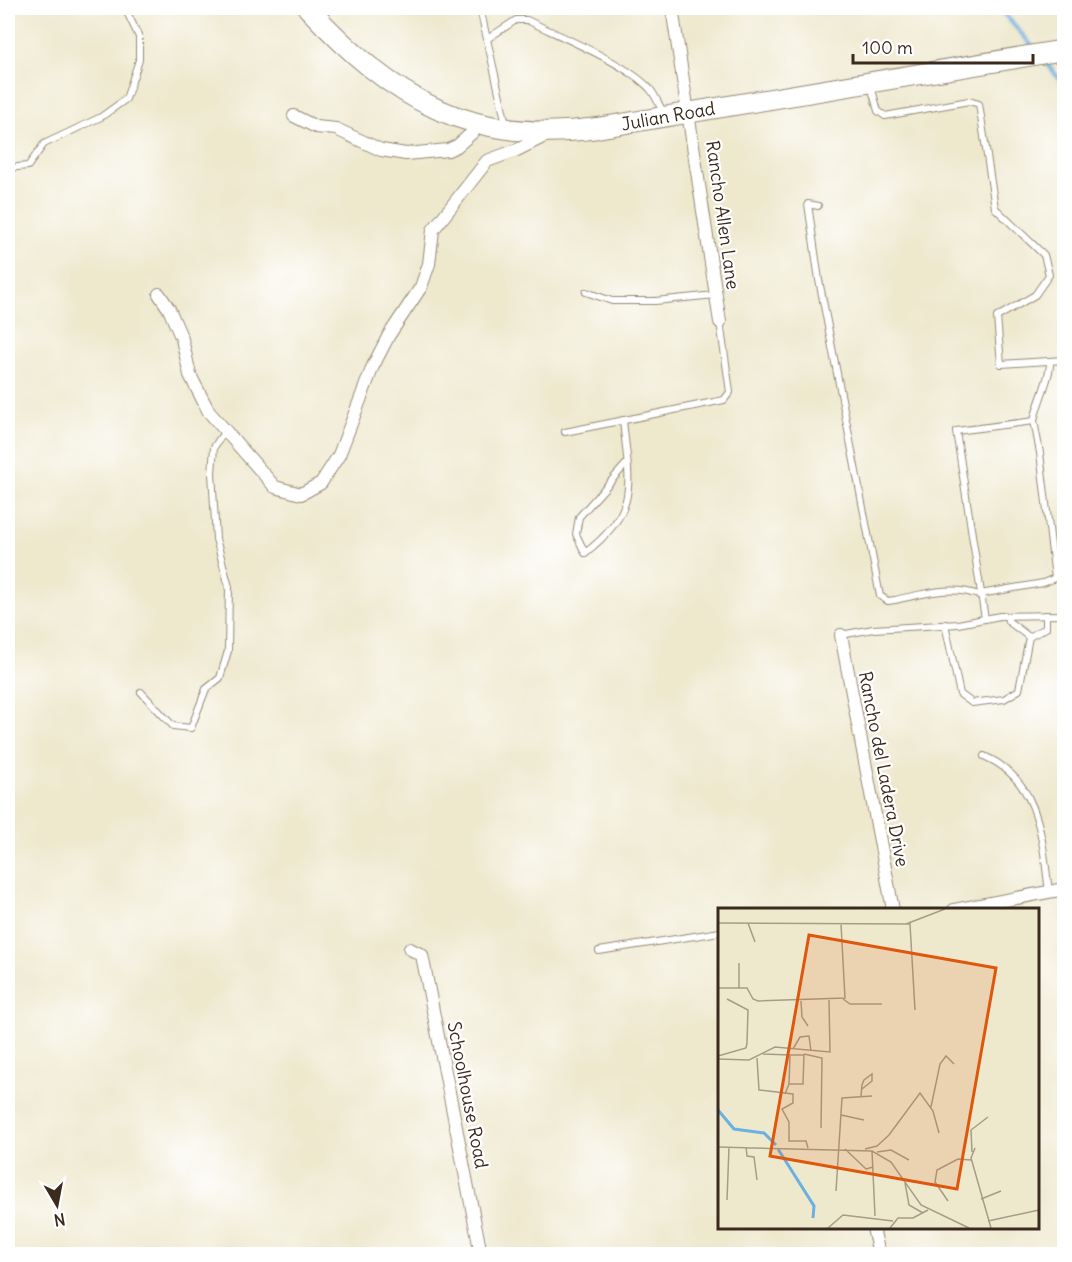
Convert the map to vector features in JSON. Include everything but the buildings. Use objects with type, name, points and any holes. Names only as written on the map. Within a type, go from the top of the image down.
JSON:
[{"type":"main road","name":"Julian Road","points":[[308,8],[346,48],[392,85],[435,108],[481,125],[507,130],[552,133],[1065,50]]},
{"type":"street","name":"Rancho Allen Lane","points":[[672,8],[690,112],[720,322]]},
{"type":"street","points":[[294,116],[316,127],[336,129],[381,150],[406,154],[448,150],[465,140],[481,125]]},
{"type":"street","points":[[159,294],[169,309],[182,339],[190,375],[209,411],[275,487],[301,494],[321,483],[339,455],[372,366],[389,335],[421,287],[429,264],[433,230],[487,161],[518,150],[552,133]]},
{"type":"street","name":"Rancho del Ladera Drive","points":[[841,635],[893,908]]},
{"type":"street","points":[[960,908],[1065,889]]},
{"type":"street","name":"Schoolhouse Road","points":[[410,949],[422,955],[481,1254]]},
{"type":"street","points":[[873,1229],[879,1254]]},
{"type":"lane","points":[[8,168],[28,166],[44,144],[101,117],[126,99],[137,68],[139,37],[125,8]]},
{"type":"lane","points":[[480,8],[507,130]]},
{"type":"lane","points":[[487,39],[516,20],[527,20],[599,55],[644,84],[651,90],[665,116]]},
{"type":"lane","points":[[870,82],[878,111],[885,116],[969,101],[979,104],[995,208],[1044,255],[1049,275],[1035,295],[997,317],[1001,364],[1065,360]]},
{"type":"lane","points":[[818,206],[808,204],[819,280],[880,596],[888,601],[946,590],[981,595],[1065,577]]},
{"type":"lane","points":[[586,292],[612,302],[655,301],[716,295]]},
{"type":"lane","points":[[565,432],[724,400],[730,392],[720,322]]},
{"type":"lane","points":[[1050,361],[1050,370],[1040,395],[1034,421],[1055,578]]},
{"type":"lane","points":[[623,420],[627,463],[629,486],[624,513],[602,540],[585,553],[576,534],[579,517],[627,463]]},
{"type":"lane","points":[[985,619],[956,431],[1034,421]]},
{"type":"lane","points":[[141,692],[173,726],[191,728],[206,689],[220,678],[228,651],[230,610],[229,587],[216,539],[212,473],[214,447],[226,430]]},
{"type":"lane","points":[[945,624],[960,694],[972,703],[1004,699],[1019,690],[1029,638],[1046,628],[1046,615]]},
{"type":"lane","points":[[841,635],[873,629],[945,624],[1006,616],[1065,615]]},
{"type":"lane","points":[[1006,616],[1008,621],[1029,638]]},
{"type":"lane","points":[[984,756],[1010,770],[1030,800],[1041,832],[1049,892]]},
{"type":"lane","points":[[598,951],[718,932]]},
{"type":"waterway","points":[[999,8],[1034,48]]},
{"type":"waterway","points":[[1044,60],[1064,85]]}]
